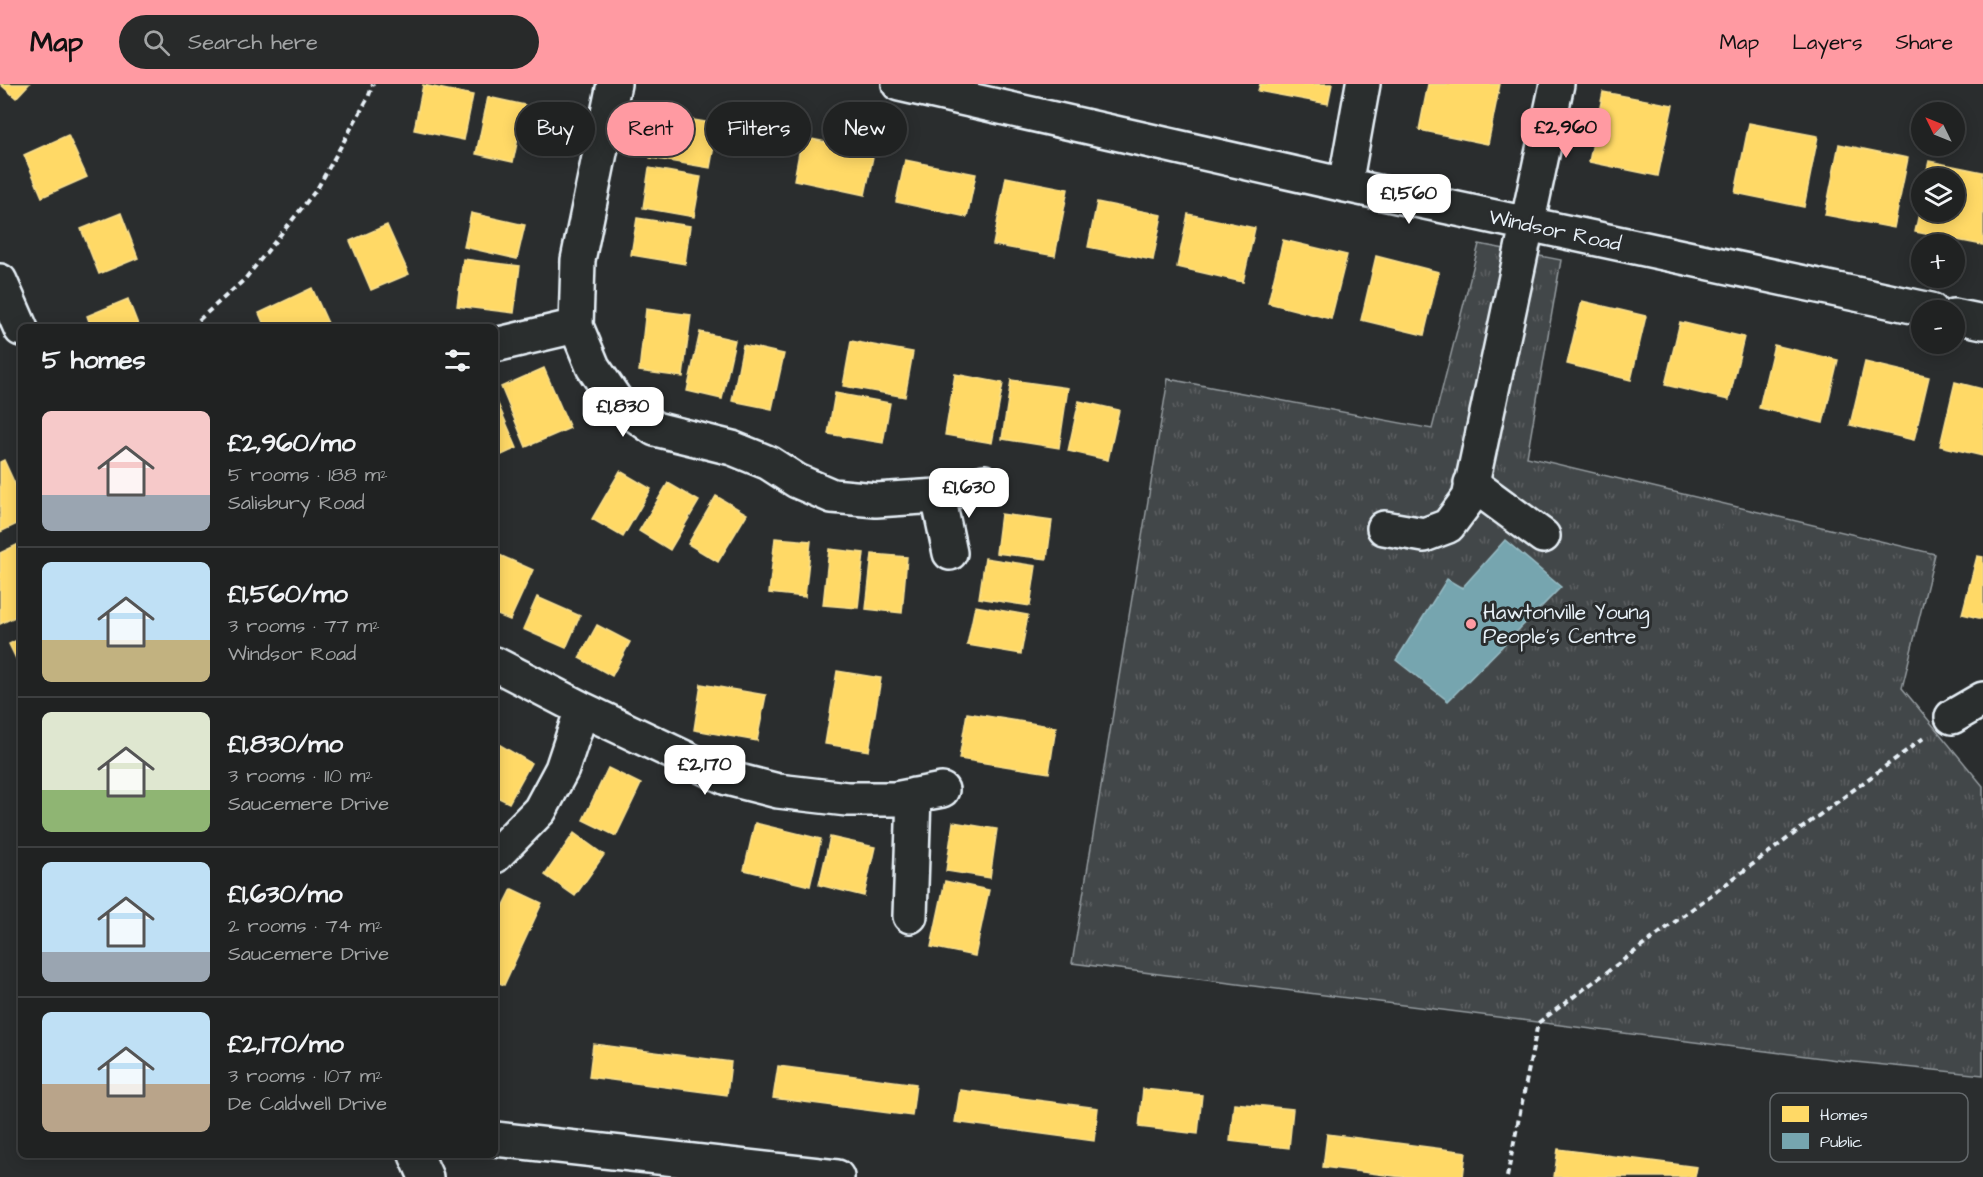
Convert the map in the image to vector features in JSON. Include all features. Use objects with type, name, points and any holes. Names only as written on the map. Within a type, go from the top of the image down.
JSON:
[{"type":"street","points":[[614,84],[578,261],[576,326],[592,366],[617,402],[655,429],[732,448],[768,463],[797,482],[832,496],[876,500],[938,496],[984,483]]},
{"type":"street","name":"Windsor Road","points":[[898,84],[1345,185],[1911,306]]},
{"type":"street","points":[[1345,185],[1363,84]]},
{"type":"street","points":[[1384,528],[1424,535],[1448,526],[1468,498],[1557,84]]},
{"type":"street","points":[[0,281],[19,324]]},
{"type":"street","points":[[1965,318],[1983,322]]},
{"type":"street","points":[[498,344],[576,326]]},
{"type":"street","points":[[1471,483],[1543,536]]},
{"type":"street","points":[[938,496],[950,553]]},
{"type":"street","points":[[498,666],[582,709],[727,778],[778,791],[847,799],[895,800],[928,792],[910,916]]},
{"type":"street","points":[[1952,717],[1983,699]]},
{"type":"street","points":[[498,853],[540,810],[562,769],[582,709]]},
{"type":"street","points":[[498,1139],[837,1177]]},
{"type":"street","points":[[417,1158],[426,1177]]},
{"type":"path","points":[[194,324],[245,279],[317,189],[368,98],[373,84]]},
{"type":"path","points":[[1507,1177],[1538,1023],[1952,717]]},
{"type":"green space","points":[[1479,244],[1561,260],[1527,457],[1935,554],[1902,688],[1983,786],[1983,1075],[1845,1061],[1072,963],[1168,379],[1432,429]]},
{"type":"building: Homes","points":[[0,84],[29,84],[16,98]]},
{"type":"building: Homes","points":[[1260,84],[1332,84],[1328,104],[1258,91]]},
{"type":"building: Homes","points":[[1428,84],[1500,84],[1488,144],[1419,130]]},
{"type":"building: Homes","points":[[423,85],[473,95],[464,140],[414,130]]},
{"type":"building: Homes","points":[[1603,92],[1673,105],[1658,176],[1589,162]]},
{"type":"building: Homes","points":[[488,97],[516,103],[516,148],[513,162],[476,154]]},
{"type":"building: Homes","points":[[694,120],[706,122],[706,156],[712,156],[710,168],[650,158],[650,156],[694,156]]},
{"type":"building: Homes","points":[[1749,123],[1818,136],[1804,207],[1735,193]]},
{"type":"building: Homes","points":[[68,135],[87,177],[42,197],[24,155]]},
{"type":"building: Homes","points":[[811,139],[823,141],[823,156],[873,156],[865,195],[794,180],[798,156],[811,156]]},
{"type":"building: Homes","points":[[1839,144],[1908,158],[1894,228],[1825,215]]},
{"type":"building: Homes","points":[[905,160],[976,174],[967,217],[896,202]]},
{"type":"building: Homes","points":[[1929,161],[1963,168],[1927,168]]},
{"type":"building: Homes","points":[[649,168],[701,177],[694,217],[643,208]]},
{"type":"building: Homes","points":[[1965,168],[1983,172],[1983,245],[1965,242],[1965,234],[1915,232],[1917,222],[1965,222]]},
{"type":"building: Homes","points":[[1006,177],[1068,189],[1055,256],[993,245]]},
{"type":"building: Homes","points":[[1097,202],[1162,215],[1153,260],[1088,247]]},
{"type":"building: Homes","points":[[121,213],[138,258],[99,274],[81,229]]},
{"type":"building: Homes","points":[[471,213],[525,225],[517,259],[464,247]]},
{"type":"building: Homes","points":[[1188,214],[1255,228],[1243,282],[1177,267]]},
{"type":"building: Homes","points":[[637,218],[690,226],[685,264],[631,255]]},
{"type":"building: Homes","points":[[387,225],[409,274],[371,290],[350,241]]},
{"type":"building: Homes","points":[[1283,240],[1347,255],[1331,319],[1268,303]]},
{"type":"building: Homes","points":[[1376,256],[1439,272],[1424,335],[1361,320]]},
{"type":"building: Homes","points":[[463,259],[520,266],[514,313],[457,306]]},
{"type":"building: Homes","points":[[312,288],[328,323],[264,324],[259,313]]},
{"type":"building: Homes","points":[[128,299],[138,324],[90,324],[87,316]]},
{"type":"building: Homes","points":[[1582,301],[1646,316],[1631,380],[1567,364]]},
{"type":"building: Homes","points":[[646,309],[691,315],[683,377],[639,371]]},
{"type":"building: Homes","points":[[1680,322],[1744,337],[1729,400],[1665,385]]},
{"type":"building: Homes","points":[[700,332],[735,340],[722,399],[687,391]]},
{"type":"building: Homes","points":[[851,341],[913,352],[905,397],[843,386]]},
{"type":"building: Homes","points":[[743,345],[784,354],[772,409],[732,401]]},
{"type":"building: Homes","points":[[1774,345],[1838,360],[1823,423],[1759,408]]},
{"type":"building: Homes","points":[[1865,362],[1929,377],[1914,440],[1850,425]]},
{"type":"building: Homes","points":[[544,368],[570,428],[526,447],[501,387]]},
{"type":"building: Homes","points":[[955,374],[1003,383],[992,443],[945,435]]},
{"type":"building: Homes","points":[[1011,380],[1068,388],[1059,448],[1002,439]]},
{"type":"building: Homes","points":[[1955,382],[1983,389],[1983,456],[1940,446]]},
{"type":"building: Homes","points":[[835,393],[890,403],[883,443],[828,434]]},
{"type":"building: Homes","points":[[1079,401],[1119,410],[1108,460],[1068,451]]},
{"type":"building: Homes","points":[[498,404],[517,448],[498,457]]},
{"type":"building: Homes","points":[[4,460],[18,490],[18,523],[0,532],[0,462]]},
{"type":"building: Homes","points":[[620,471],[651,489],[623,537],[592,519]]},
{"type":"building: Homes","points":[[668,483],[699,501],[670,550],[639,531]]},
{"type":"building: Homes","points":[[716,496],[747,514],[718,562],[688,544]]},
{"type":"building: Homes","points":[[1001,514],[1052,521],[1047,559],[996,553]]},
{"type":"building: Homes","points":[[775,538],[811,541],[805,597],[769,593]]},
{"type":"building: Homes","points":[[18,544],[18,615],[0,624],[0,553]]},
{"type":"building: Homes","points":[[829,549],[864,553],[858,608],[823,605]]},
{"type":"building: Homes","points":[[498,554],[533,570],[510,620],[498,615]]},
{"type":"building: Homes","points":[[872,554],[907,557],[902,613],[866,609]]},
{"type":"building: Homes","points":[[1977,556],[1983,557],[1983,619],[1962,614]]},
{"type":"building: Homes","points":[[985,558],[1036,566],[1030,606],[979,598]]},
{"type":"building: Homes","points":[[537,597],[580,616],[566,648],[523,629]]},
{"type":"building: Homes","points":[[975,606],[1028,615],[1021,654],[967,645]]},
{"type":"building: Homes","points":[[597,625],[630,642],[612,676],[579,658]]},
{"type":"building: Homes","points":[[18,640],[18,663],[9,644]]},
{"type":"building: Homes","points":[[837,671],[881,678],[869,751],[825,744]]},
{"type":"building: Homes","points":[[701,684],[766,695],[757,741],[694,730]]},
{"type":"building: Homes","points":[[967,713],[1056,727],[1049,773],[959,759]]},
{"type":"building: Homes","points":[[498,744],[531,763],[509,803],[498,798]]},
{"type":"building: Homes","points":[[608,768],[641,784],[616,836],[583,820]]},
{"type":"building: Homes","points":[[953,822],[997,829],[990,878],[946,871]]},
{"type":"building: Homes","points":[[755,823],[821,839],[810,886],[744,870]]},
{"type":"building: Homes","points":[[574,833],[604,855],[575,896],[545,875]]},
{"type":"building: Homes","points":[[830,837],[875,847],[864,896],[819,885]]},
{"type":"building: Homes","points":[[945,881],[989,890],[975,956],[931,947]]},
{"type":"building: Homes","points":[[512,889],[542,903],[504,985],[498,982],[498,917]]},
{"type":"building: Homes","points":[[593,1044],[731,1062],[727,1095],[589,1077]]},
{"type":"building: Homes","points":[[778,1066],[916,1084],[912,1116],[773,1098]]},
{"type":"building: Homes","points":[[1143,1089],[1202,1095],[1198,1134],[1139,1127]]},
{"type":"building: Homes","points":[[960,1090],[1098,1108],[1094,1141],[955,1122]]},
{"type":"building: Homes","points":[[1234,1103],[1293,1109],[1289,1148],[1230,1141]]},
{"type":"building: Homes","points":[[1327,1134],[1466,1152],[1463,1177],[1402,1177],[1323,1167]]},
{"type":"building: Homes","points":[[1558,1149],[1697,1167],[1695,1177],[1554,1177]]},
{"type":"building: Public","name":"Hawtonville Young People's Centre","points":[[1505,540],[1561,587],[1448,701],[1396,660],[1447,579],[1462,588]]},
{"type":"place","name":"Hawtonville Young People's Centre","points":[[1471,624]]}]
